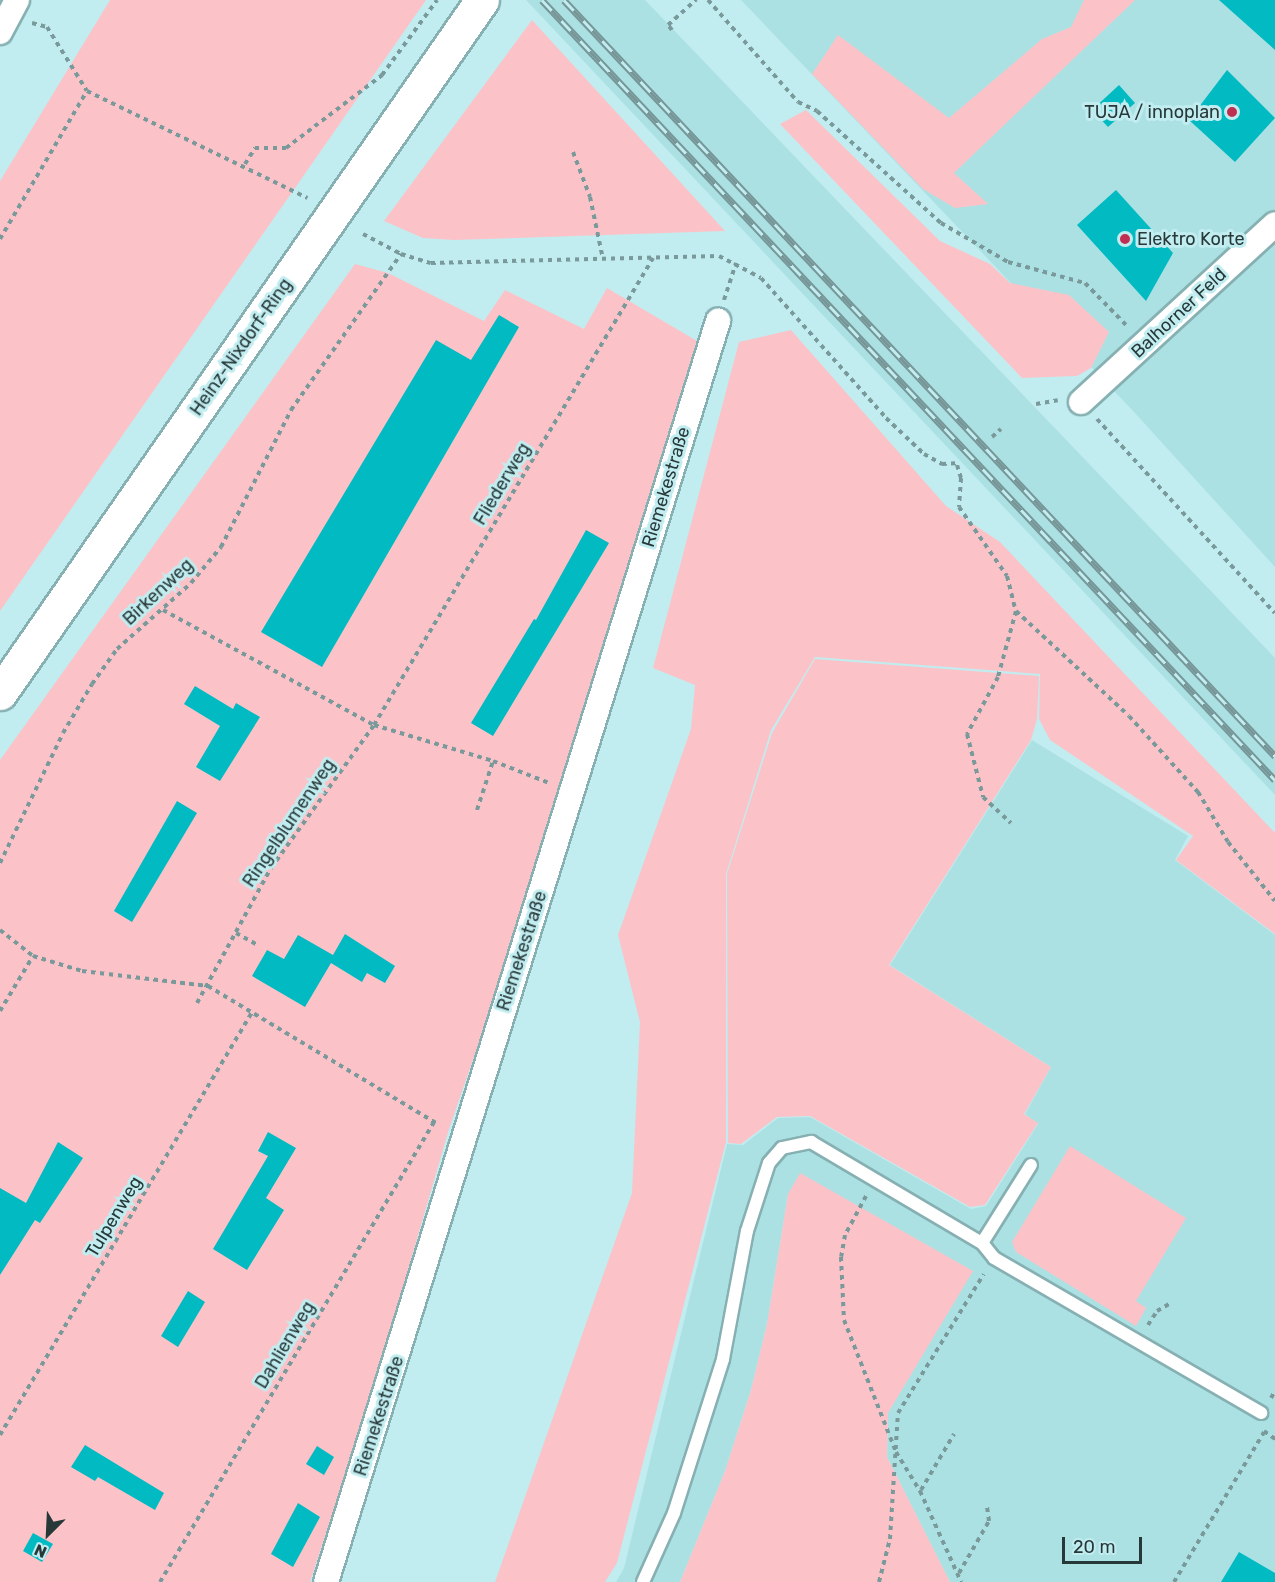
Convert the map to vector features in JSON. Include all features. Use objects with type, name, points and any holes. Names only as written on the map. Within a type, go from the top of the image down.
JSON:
[{"type":"main road","name":"Heinz-Nixdorf-Ring","points":[[0,693],[482,0]]},
{"type":"street","name":"Balhorner Feld","points":[[1081,402],[1275,224]]},
{"type":"street","name":"Riemekestraße","points":[[326,1582],[718,321]]},
{"type":"lane","points":[[643,1582],[674,1513],[723,1359],[747,1231],[769,1163],[782,1148],[811,1142],[982,1243],[994,1258],[1261,1413]]},
{"type":"lane","points":[[982,1243],[1031,1165]]},
{"type":"path","points":[[245,164],[255,148],[286,148],[382,75],[437,0]]},
{"type":"path","points":[[672,30],[668,26],[696,0]]},
{"type":"path","points":[[708,0],[798,102],[817,111],[941,223],[1008,262],[1085,283],[1146,344]]},
{"type":"path","points":[[10,16],[47,27],[87,91],[245,164],[307,198]]},
{"type":"path","points":[[0,239],[87,91]]},
{"type":"path","points":[[573,152],[590,197],[603,259]]},
{"type":"path","points":[[363,234],[401,254],[431,263],[702,255],[736,263],[761,278],[885,418],[924,454],[942,464],[958,464],[961,478],[959,507],[1008,576],[1016,611],[998,677],[967,735],[982,797],[1011,823]]},
{"type":"path","name":"Birkenweg","points":[[0,863],[63,734],[92,684],[117,649],[163,610],[221,547],[291,410],[401,254]]},
{"type":"path","name":"Fliederweg","points":[[374,725],[653,258]]},
{"type":"path","points":[[718,321],[736,263]]},
{"type":"path","points":[[1081,402],[1275,613]]},
{"type":"path","points":[[992,437],[1001,429]]},
{"type":"path","points":[[163,610],[374,725],[493,761],[573,792]]},
{"type":"path","points":[[1016,611],[1129,716],[1198,792],[1228,842],[1275,901]]},
{"type":"path","name":"Ringelblumenweg","points":[[196,1003],[208,986],[271,868],[374,725]]},
{"type":"path","points":[[477,810],[493,761]]},
{"type":"path","points":[[0,930],[33,956],[82,971],[208,986],[435,1122],[466,1137]]},
{"type":"path","points":[[236,933],[256,945]]},
{"type":"path","points":[[0,1011],[33,956]]},
{"type":"path","name":"Tulpenweg","points":[[0,1435],[252,1012]]},
{"type":"path","name":"Dahlienweg","points":[[160,1582],[435,1122]]},
{"type":"path","points":[[874,1179],[845,1235],[842,1257],[844,1320],[896,1452],[920,1491],[961,1582]]},
{"type":"path","points":[[879,1582],[890,1539],[898,1413],[994,1258]]},
{"type":"path","points":[[1148,1324],[1157,1311],[1171,1303]]},
{"type":"path","points":[[1174,1582],[1264,1432]]},
{"type":"path","points":[[920,1491],[954,1434]]},
{"type":"path","points":[[959,1574],[989,1521],[987,1507]]},
{"type":"shaded area","points":[[110,0],[426,0],[0,611],[0,181]]},
{"type":"shaded area","points":[[526,0],[645,0],[1275,658],[1275,795]]},
{"type":"shaded area","points":[[741,0],[1275,0],[1275,567],[1134,412]]},
{"type":"shaded area","points":[[1084,0],[1135,0],[954,173],[988,204],[955,208],[923,189],[812,74],[838,35],[949,118],[1042,39],[1071,27]]},
{"type":"shaded area","points":[[532,20],[725,231],[454,240],[423,238],[384,221]]},
{"type":"shaded area","points":[[806,110],[940,241],[990,264],[1010,283],[1069,295],[1109,332],[1091,368],[1077,376],[1022,378],[780,124]]},
{"type":"shaded area","points":[[355,264],[388,273],[484,321],[505,290],[584,329],[607,288],[697,341],[545,851],[449,1129],[375,1383],[310,1582],[0,1582],[0,760]]},
{"type":"shaded area","points":[[791,330],[946,506],[1000,542],[1275,833],[1275,934],[1176,860],[1193,836],[1050,740],[1039,719],[1040,674],[815,657],[771,730],[726,874],[726,1142],[617,1563],[605,1582],[495,1582],[632,1193],[640,1022],[618,935],[691,729],[695,685],[653,668],[739,342]]},
{"type":"shaded area","points":[[815,659],[1039,676],[1037,719],[1031,740],[889,965],[1051,1067],[1024,1114],[1038,1123],[985,1205],[970,1207],[810,1116],[777,1117],[741,1144],[728,1143],[727,874],[772,733]]},
{"type":"shaded area","points":[[1032,740],[1188,836],[1175,860],[1275,935],[1275,1582],[950,1582],[887,1457],[888,1412],[972,1271],[788,1194],[767,1324],[751,1390],[725,1471],[680,1582],[616,1582],[624,1568],[727,1144],[743,1145],[778,1118],[810,1117],[971,1209],[986,1206],[1038,1124],[1025,1114],[1051,1067],[890,965]]},
{"type":"shaded area","points":[[1070,1146],[1186,1218],[1136,1301],[1146,1308],[1136,1326],[1016,1252],[1012,1242]]},
{"type":"shaded area","points":[[800,1173],[973,1271],[888,1413],[887,1457],[950,1582],[680,1582],[725,1471],[751,1390],[767,1324],[788,1194]]},
{"type":"building","points":[[1219,0],[1275,0],[1275,50]]},
{"type":"building","name":"TUJA / innoplan","points":[[1227,70],[1275,118],[1235,162],[1189,120]]},
{"type":"building","points":[[1119,85],[1135,103],[1108,127],[1092,110]]},
{"type":"building","name":"Elektro Korte","points":[[1116,190],[1173,253],[1146,301],[1077,225]]},
{"type":"building","points":[[499,315],[519,327],[322,667],[261,632],[436,340],[471,360]]},
{"type":"building","points":[[586,530],[609,543],[493,736],[471,723],[534,619],[536,620]]},
{"type":"building","points":[[195,686],[233,709],[236,703],[260,717],[220,781],[196,767],[220,726],[184,704]]},
{"type":"building","points":[[177,801],[197,813],[132,922],[114,911]]},
{"type":"building","points":[[345,934],[395,966],[385,983],[367,973],[362,982],[331,963],[305,1007],[252,976],[267,950],[284,959],[298,935],[333,955]]},
{"type":"building","points":[[268,1132],[296,1148],[266,1198],[284,1210],[247,1270],[213,1249],[268,1156],[258,1151]]},
{"type":"building","points":[[58,1142],[83,1158],[40,1223],[35,1220],[0,1275],[0,1188],[26,1203]]},
{"type":"building","points":[[188,1291],[205,1302],[178,1347],[161,1336]]},
{"type":"building","points":[[85,1445],[164,1493],[155,1510],[98,1477],[95,1481],[71,1467]]},
{"type":"building","points":[[317,1446],[334,1457],[324,1475],[306,1464]]},
{"type":"building","points":[[298,1503],[320,1517],[293,1567],[271,1554]]},
{"type":"building","points":[[33,1533],[53,1544],[42,1562],[23,1551]]},
{"type":"building","points":[[1239,1552],[1275,1573],[1275,1582],[1221,1582]]},
{"type":"railway","points":[[542,0],[1275,780]]},
{"type":"railway","points":[[564,0],[1275,756]]},
{"type":"place","name":"TUJA / innoplan","points":[[1232,112]]},
{"type":"place","name":"Elektro Korte","points":[[1125,239]]}]
